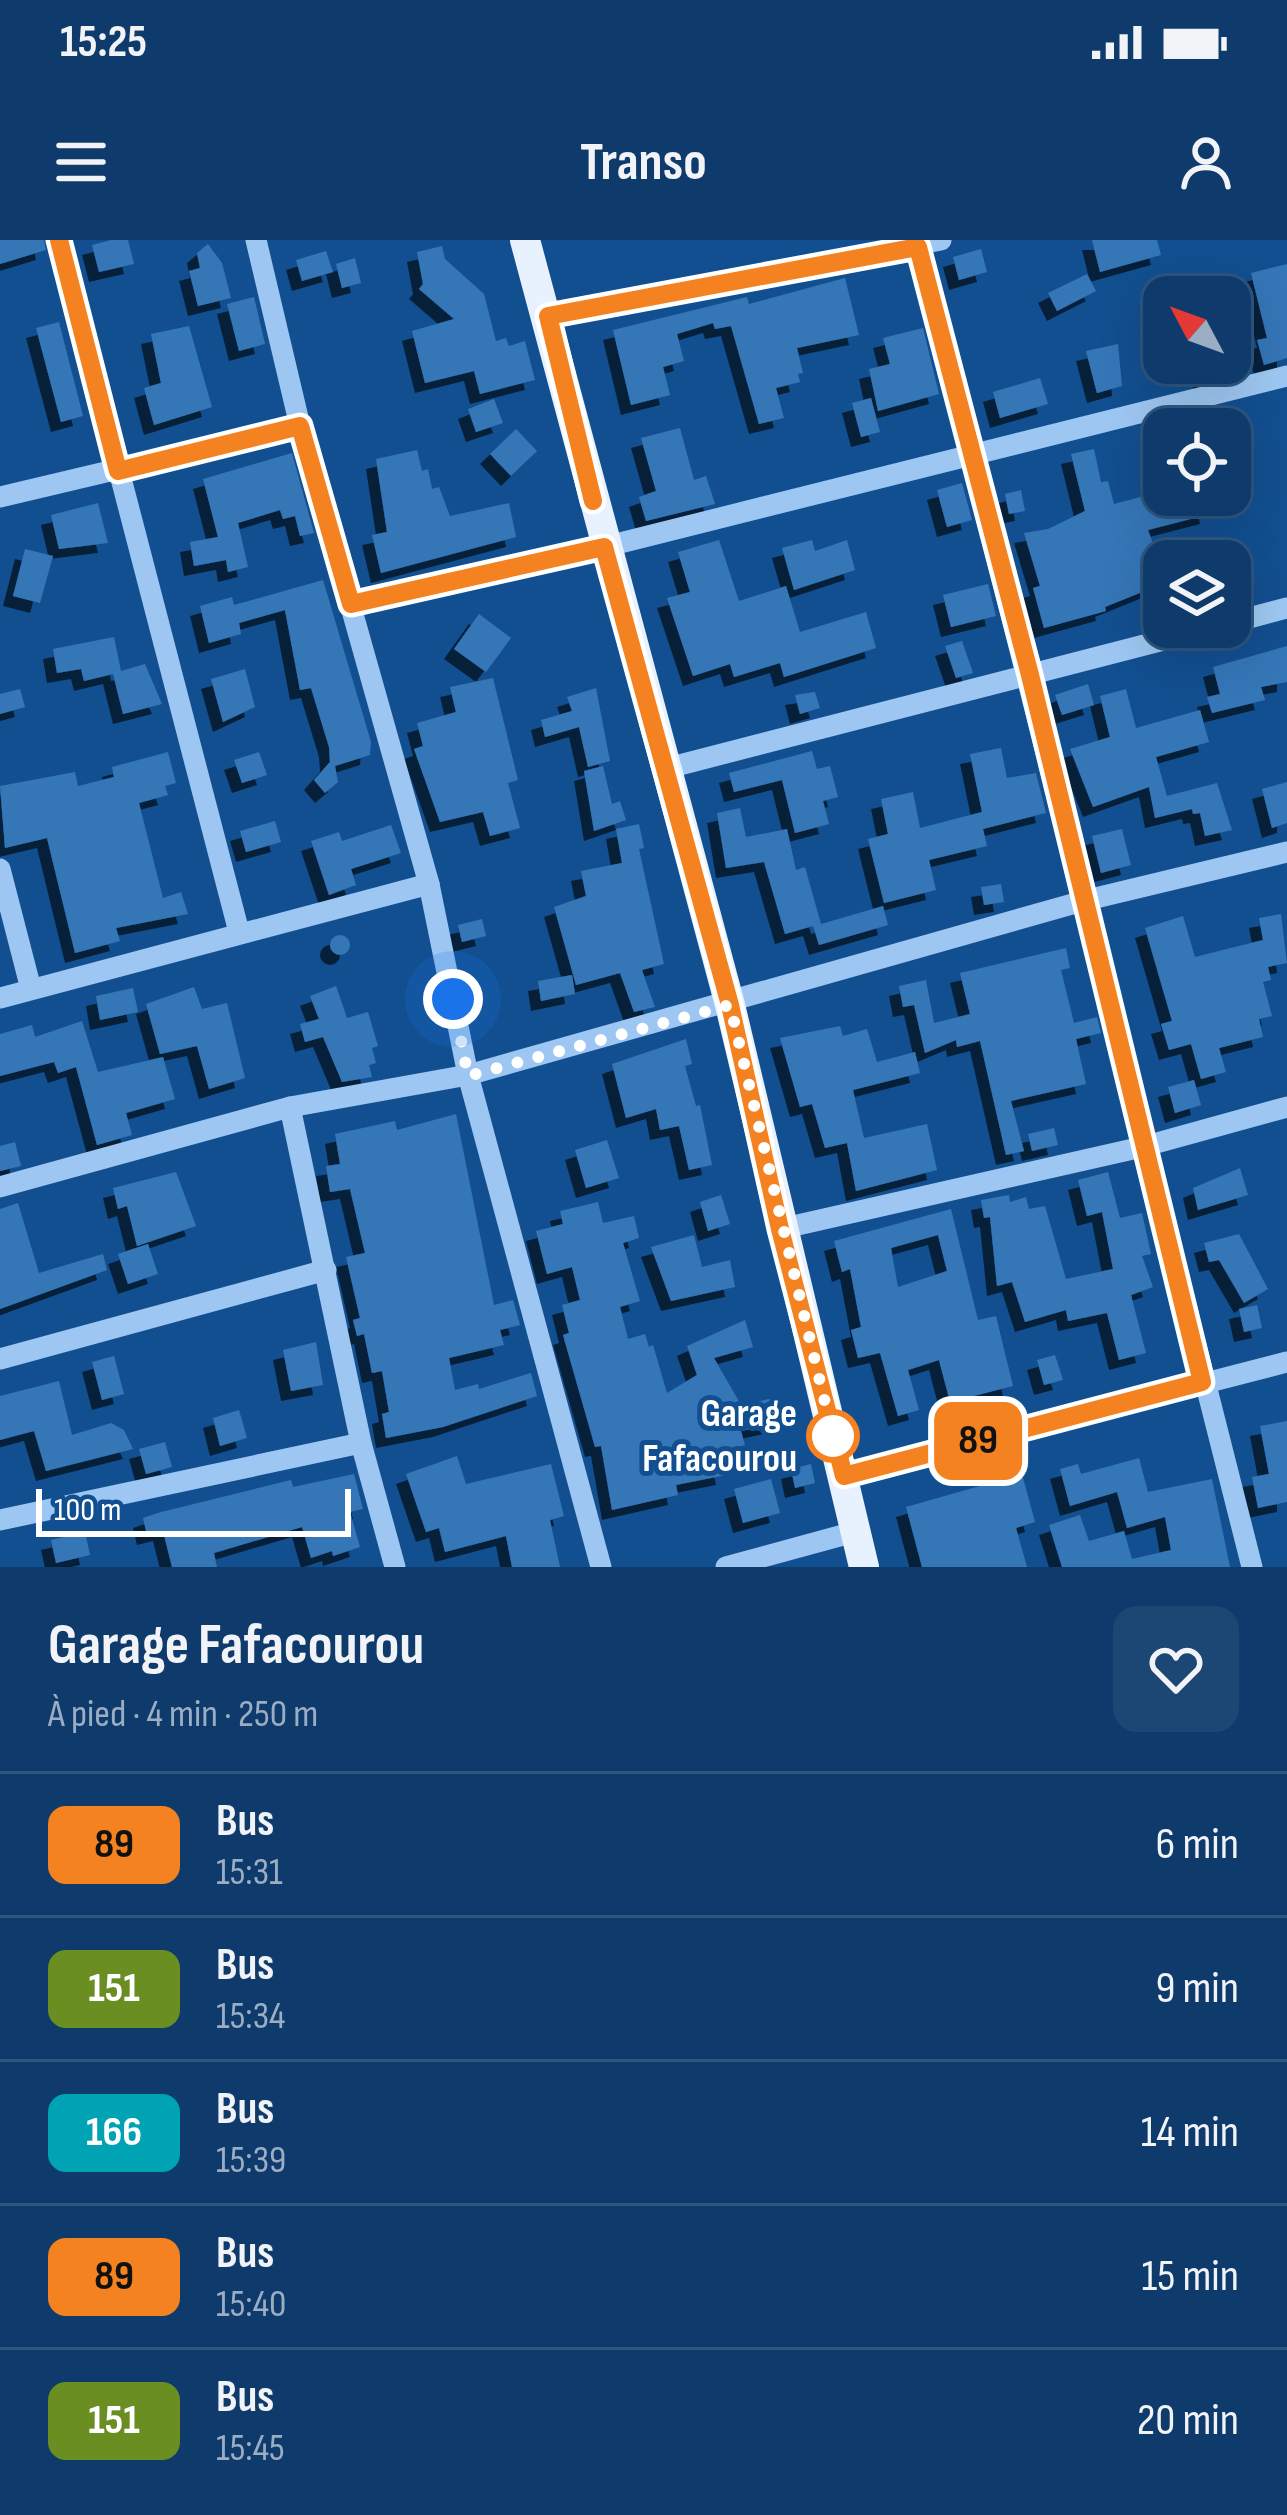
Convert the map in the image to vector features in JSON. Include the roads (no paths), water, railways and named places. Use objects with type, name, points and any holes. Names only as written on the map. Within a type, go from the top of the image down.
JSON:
[{"type":"main road","points":[[525,240],[730,1005],[863,1567]]},
{"type":"street","points":[[59,240],[239,932]]},
{"type":"street","points":[[256,240],[300,426],[429,884],[468,1076],[601,1567]]},
{"type":"street","points":[[548,316],[941,240]]},
{"type":"street","points":[[918,247],[969,457],[1030,675],[1142,1147],[1252,1567]]},
{"type":"street","points":[[351,604],[604,547],[1287,376]]},
{"type":"street","points":[[0,497],[300,426]]},
{"type":"street","points":[[1251,617],[1287,608]]},
{"type":"street","points":[[664,769],[1143,646]]},
{"type":"street","points":[[0,1187],[290,1107],[468,1076],[1083,901],[1287,852]]},
{"type":"street","points":[[0,869],[31,989]]},
{"type":"street","points":[[0,998],[429,884]]},
{"type":"street","points":[[290,1107],[362,1443],[395,1567]]},
{"type":"street","points":[[780,1229],[1142,1147],[1287,1107]]},
{"type":"street","points":[[0,1359],[326,1270]]},
{"type":"street","points":[[844,1476],[1287,1362]]},
{"type":"street","points":[[0,1520],[362,1443]]},
{"type":"street","points":[[726,1567],[854,1532]]},
{"type":"place","name":"Garage Fafacourou","points":[[833,1436]]}]
